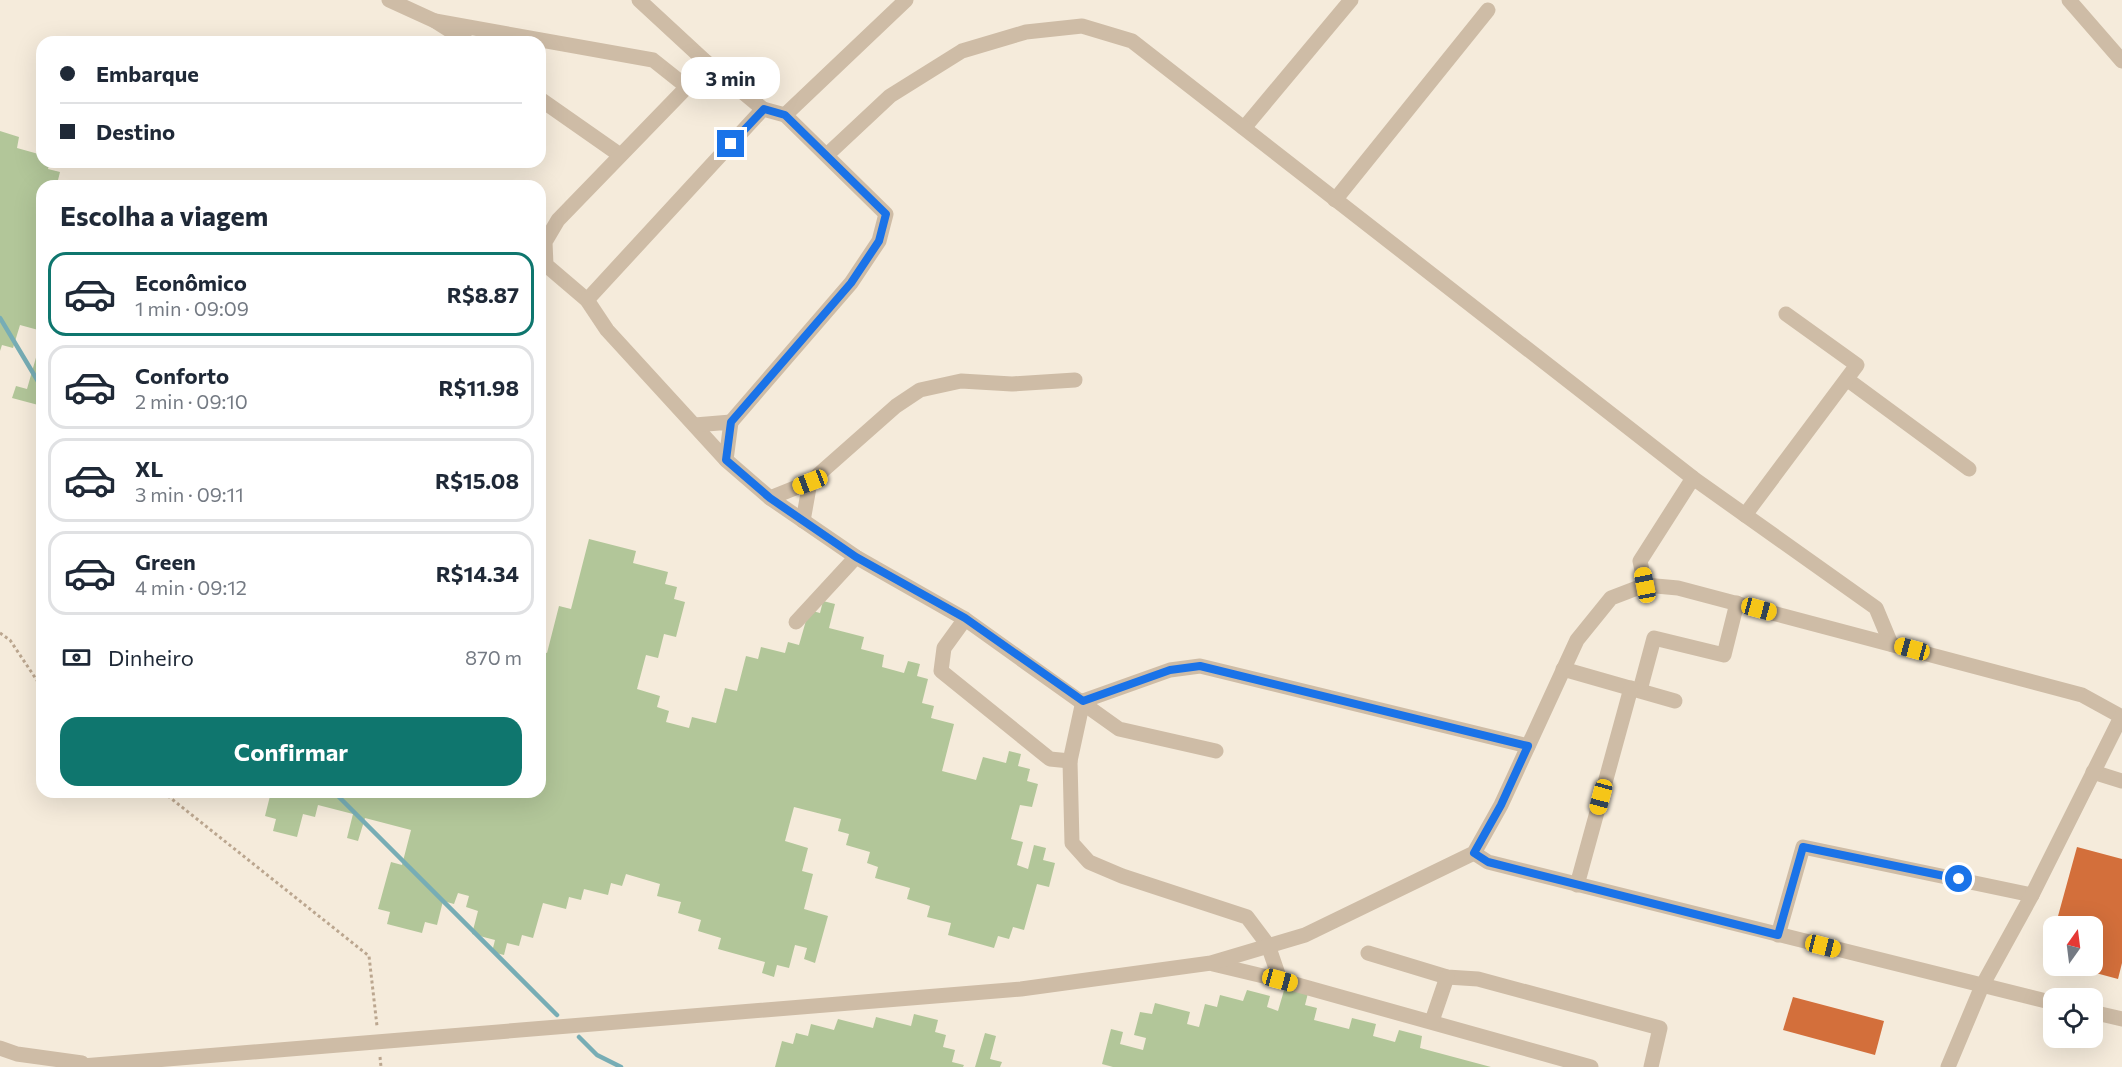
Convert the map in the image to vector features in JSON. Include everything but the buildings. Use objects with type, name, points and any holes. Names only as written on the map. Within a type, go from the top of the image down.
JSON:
[{"type":"street","points":[[389,0],[435,21],[459,36]]},
{"type":"street","points":[[639,0],[705,61],[764,109],[785,115],[828,154],[886,214],[879,241],[851,283],[731,422],[726,460]]},
{"type":"street","points":[[785,115],[906,0]]},
{"type":"street","points":[[1244,128],[1351,0]]},
{"type":"street","points":[[2069,0],[2122,61]]},
{"type":"street","points":[[1335,200],[1488,10]]},
{"type":"street","points":[[435,21],[519,36]]},
{"type":"street","points":[[828,154],[890,96],[962,51],[1026,32],[1083,26],[1132,41],[1693,478],[1876,608],[1891,644]]},
{"type":"street","points":[[546,41],[653,60],[687,87]]},
{"type":"street","points":[[546,240],[558,220],[687,87],[705,61]]},
{"type":"street","points":[[546,103],[620,155]]},
{"type":"street","points":[[587,300],[764,109]]},
{"type":"street","points":[[546,265],[587,300],[607,330],[726,460],[770,498],[856,557],[965,618],[1119,729],[1216,751]]},
{"type":"street","points":[[1745,515],[1857,365],[1786,314]]},
{"type":"street","points":[[770,498],[810,482],[896,406],[920,390],[961,381],[1012,384],[1075,380]]},
{"type":"street","points":[[1848,380],[1969,469]]},
{"type":"street","points":[[695,425],[731,422]]},
{"type":"street","points":[[1645,585],[1640,561],[1693,478]]},
{"type":"street","points":[[803,521],[810,482]]},
{"type":"street","points":[[796,622],[856,557]]},
{"type":"street","points":[[70,1067],[1021,989],[1211,963],[1305,935],[1474,853],[1501,805],[1577,640],[1611,598],[1645,585],[1678,588],[2082,695],[2122,717],[2092,772],[2032,895],[1982,986],[1948,1067]]},
{"type":"street","points":[[1577,885],[1635,689],[1654,638],[1724,655],[1737,603]]},
{"type":"street","points":[[965,618],[944,648],[941,671],[1050,759],[1070,761]]},
{"type":"street","points":[[1083,701],[1170,670],[1200,666],[1528,746]]},
{"type":"street","points":[[1563,669],[1675,701]]},
{"type":"street","points":[[1083,701],[1070,761],[1072,843],[1089,862],[1122,876],[1247,918],[1268,945],[1280,980]]},
{"type":"street","points":[[2092,772],[2122,781]]},
{"type":"street","points":[[1778,935],[1803,847],[2032,895]]},
{"type":"street","points":[[1474,853],[1488,862],[2043,1000]]},
{"type":"street","points":[[1368,952],[1448,977],[1479,979],[1660,1028],[1651,1067]]},
{"type":"street","points":[[1211,963],[1432,1021],[1591,1067]]},
{"type":"street","points":[[1432,1021],[1448,977]]},
{"type":"street","points":[[2103,1015],[2122,1019]]},
{"type":"street","points":[[0,1048],[36,1058],[97,1065]]},
{"type":"path","points":[[0,633],[10,640],[36,679]]},
{"type":"path","points":[[171,798],[369,956],[381,1067]]},
{"type":"green space","points":[[0,131],[19,137],[17,148],[36,153],[36,168],[48,168],[60,172],[58,180],[36,180],[36,329],[20,325],[13,348],[2,345],[0,351]]},
{"type":"green space","points":[[36,358],[36,404],[12,398],[16,386],[27,389]]},
{"type":"green space","points":[[589,539],[636,551],[633,563],[668,572],[665,584],[677,587],[674,599],[685,602],[676,637],[664,634],[658,658],[646,655],[637,689],[660,696],[657,707],[669,711],[666,722],[689,728],[692,717],[716,723],[725,688],[737,691],[746,656],[758,659],[761,647],[785,653],[788,642],[799,645],[809,610],[820,613],[823,601],[835,604],[829,628],[864,637],[861,649],[884,655],[882,667],[904,673],[908,661],[920,664],[917,676],[928,679],[922,703],[934,706],[931,718],[954,724],[942,771],[976,780],[983,757],[1006,763],[1009,751],[1021,754],[1018,766],[1030,769],[1027,781],[1038,784],[1032,807],[1020,805],[1011,839],[1023,842],[1017,865],[1028,869],[1034,845],[1046,848],[1043,860],[1055,863],[1049,887],[1037,884],[1024,930],[1013,927],[1009,939],[998,936],[994,948],[948,935],[951,923],[927,917],[930,906],[907,899],[910,888],[875,878],[878,867],[867,863],[870,852],[846,845],[849,834],[838,831],[841,819],[794,807],[785,841],[808,848],[802,871],[813,874],[804,909],[828,916],[815,963],[804,959],[807,948],[795,945],[789,968],[777,965],[774,977],[762,973],[765,962],[718,949],[721,938],[698,931],[701,920],[678,913],[681,902],[657,896],[660,884],[626,874],[622,886],[611,883],[608,895],[584,889],[581,900],[569,897],[566,909],[543,903],[533,938],[522,935],[519,946],[507,943],[504,955],[492,952],[495,940],[472,934],[478,911],[466,907],[469,896],[458,893],[454,904],[443,901],[437,925],[425,922],[422,933],[387,924],[390,912],[378,909],[391,862],[402,865],[411,830],[365,818],[358,841],[347,838],[353,814],[318,805],[315,817],[303,814],[297,837],[273,831],[276,819],[265,816],[270,798],[546,798],[546,653],[559,606],[571,609]]},
{"type":"green space","points":[[1285,987],[1308,993],[1305,1005],[1317,1008],[1314,1020],[1349,1029],[1352,1018],[1376,1024],[1373,1036],[1395,1042],[1399,1030],[1422,1036],[1420,1048],[1491,1067],[1113,1067],[1102,1064],[1111,1029],[1123,1032],[1120,1044],[1143,1050],[1146,1038],[1134,1035],[1140,1012],[1152,1014],[1155,1003],[1190,1012],[1187,1024],[1199,1027],[1205,1004],[1217,1007],[1220,995],[1243,1001],[1247,990],[1270,996],[1267,1007],[1278,1011]]},
{"type":"green space","points":[[914,1014],[938,1020],[935,1032],[946,1035],[943,1047],[955,1050],[952,1062],[964,1065],[963,1067],[775,1067],[782,1041],[793,1044],[796,1033],[808,1036],[811,1024],[834,1030],[838,1019],[873,1028],[876,1017],[911,1026]]},
{"type":"green space","points":[[985,1033],[996,1036],[990,1059],[1002,1062],[1000,1067],[975,1067]]},
{"type":"waterway","points":[[0,318],[36,378]]},
{"type":"waterway","points":[[340,798],[557,1015]]},
{"type":"waterway","points":[[579,1037],[597,1055],[621,1067]]},
{"type":"route","points":[[731,144],[764,109],[785,115],[828,154],[886,214],[879,241],[851,283],[731,422],[726,460],[770,498],[856,557],[965,618],[1083,701],[1170,670],[1200,666],[1528,746],[1501,805],[1474,853],[1488,862],[1778,935],[1803,847],[1959,879]]}]
